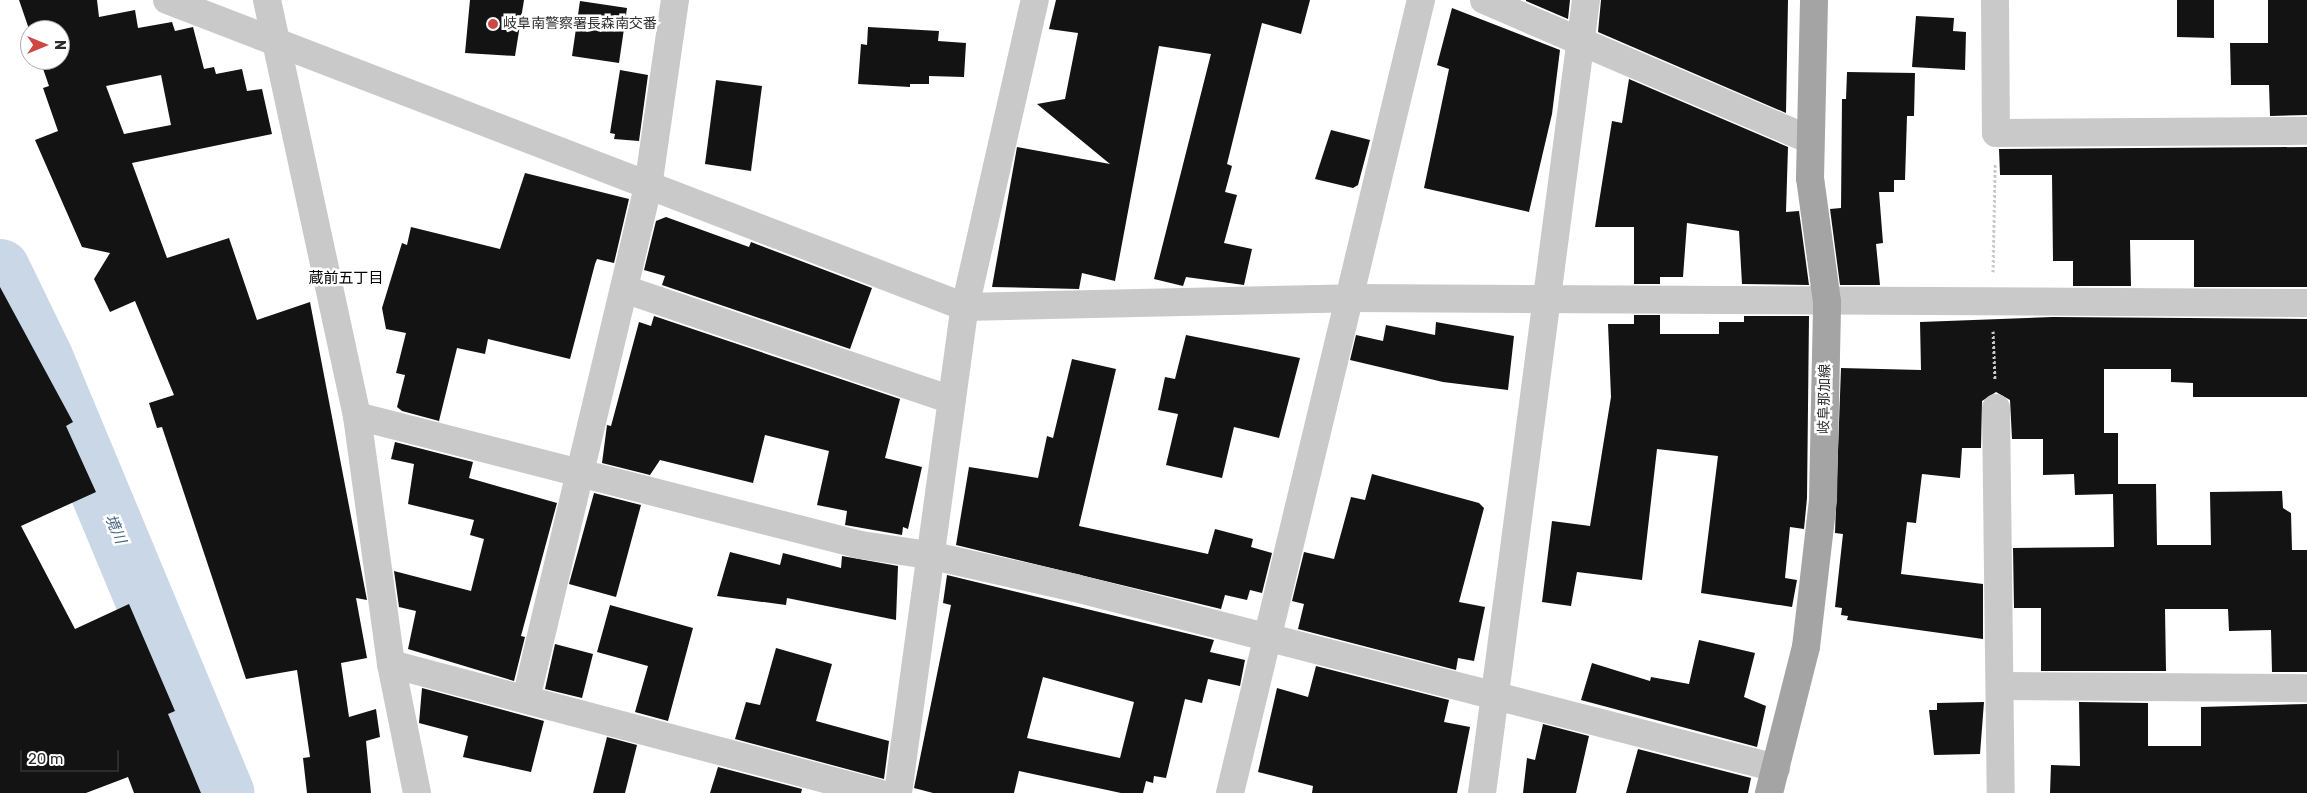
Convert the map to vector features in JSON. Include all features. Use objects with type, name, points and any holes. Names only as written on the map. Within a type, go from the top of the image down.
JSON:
[{"type":"main road","name":"岐阜那加線","points":[[1772,780],[1806,647],[1824,499],[1827,302],[1815,236],[1810,140],[1814,0]]},
{"type":"street","points":[[166,0],[279,42],[648,188],[965,306],[1352,298],[1546,302],[2307,303]]},
{"type":"street","points":[[267,0],[279,42],[357,416],[391,664],[417,793]]},
{"type":"street","points":[[526,699],[648,188],[674,0]]},
{"type":"street","points":[[898,793],[929,555],[965,306],[1035,0]]},
{"type":"street","points":[[1230,793],[1352,298],[1421,0]]},
{"type":"street","points":[[1484,0],[1581,38],[1810,140]]},
{"type":"street","points":[[1482,793],[1586,0]]},
{"type":"street","points":[[1995,0],[1996,133],[2307,131]]},
{"type":"street","points":[[624,289],[952,400]]},
{"type":"street","points":[[1996,408],[2002,686],[2001,793]]},
{"type":"street","points":[[357,416],[861,545],[929,555],[1269,637],[1496,696],[1772,780]]},
{"type":"street","points":[[391,664],[878,793]]},
{"type":"street","points":[[2002,686],[2307,688]]},
{"type":"building","points":[[19,0],[97,0],[99,17],[135,10],[138,28],[172,22],[175,31],[193,27],[204,69],[214,67],[216,74],[242,69],[247,91],[262,89],[272,134],[132,163],[167,258],[229,238],[257,320],[310,302],[367,600],[356,598],[367,658],[341,663],[349,717],[376,709],[380,737],[366,741],[371,793],[307,793],[303,758],[310,757],[297,670],[246,679],[162,427],[157,428],[149,403],[174,395],[135,301],[110,312],[94,279],[110,253],[82,247],[35,140],[58,131],[43,88],[49,86],[43,70],[70,70],[70,20],[26,20]],"holes":[[[161,75],[171,125],[124,134],[106,86]]]},
{"type":"building","name":"岐阜南警察署長森南交番","points":[[470,0],[524,0],[515,56],[465,53]]},
{"type":"building","points":[[1056,0],[1310,0],[1301,34],[1262,23],[1227,164],[1232,166],[1225,192],[1237,195],[1224,243],[1252,249],[1244,285],[1186,277],[1183,286],[1154,279],[1211,54],[1159,46],[1115,281],[1082,273],[1079,289],[992,287],[1017,147],[1110,164],[1037,104],[1065,99],[1078,33],[1049,29]]},
{"type":"building","points":[[1570,0],[1568,19],[1526,1]]},
{"type":"building","points":[[1601,0],[1788,0],[1786,113],[1598,32]]},
{"type":"building","points":[[2177,0],[2214,0],[2214,38],[2177,37]]},
{"type":"building","points":[[2268,0],[2307,0],[2307,115],[2270,116],[2269,85],[2231,85],[2230,43],[2268,43]]},
{"type":"building","points":[[580,1],[627,8],[619,63],[572,56]]},
{"type":"building","points":[[1452,8],[1560,50],[1552,114],[1529,212],[1424,188],[1449,69],[1437,65]]},
{"type":"building","points":[[1916,16],[1954,18],[1953,31],[1966,32],[1965,70],[1912,67]]},
{"type":"building","points":[[868,27],[939,31],[938,41],[966,43],[964,77],[929,76],[929,84],[910,84],[910,87],[858,84],[861,44],[867,45]]},
{"type":"building","points":[[620,70],[648,75],[639,141],[614,139],[615,134],[610,133]]},
{"type":"building","points":[[1847,72],[1915,73],[1914,116],[1907,116],[1905,180],[1894,180],[1894,192],[1879,192],[1883,243],[1876,244],[1880,285],[1840,285],[1830,209],[1841,208],[1842,99],[1846,99]]},
{"type":"building","points":[[1629,79],[1788,147],[1786,212],[1799,211],[1809,285],[1742,284],[1739,231],[1687,223],[1683,277],[1660,277],[1660,284],[1634,284],[1634,227],[1595,227],[1612,121],[1622,123]]},
{"type":"building","points":[[716,80],[762,86],[751,171],[705,164]]},
{"type":"building","points":[[1331,130],[1370,140],[1358,185],[1353,188],[1315,179]]},
{"type":"building","points":[[2307,147],[2307,287],[2194,287],[2194,240],[2130,240],[2131,286],[2073,286],[2073,261],[2053,261],[2052,175],[2000,175],[1999,149]]},
{"type":"building","points":[[525,173],[629,199],[614,263],[597,259],[595,264],[570,359],[488,339],[485,354],[457,348],[439,421],[402,411],[397,407],[405,375],[396,373],[406,333],[386,329],[382,308],[402,243],[407,245],[411,227],[500,249]]},
{"type":"building","points":[[666,217],[749,247],[751,242],[872,288],[850,349],[662,285],[665,276],[644,270],[656,221]]},
{"type":"building","points":[[0,287],[73,422],[66,426],[96,492],[21,526],[75,629],[129,604],[175,711],[168,714],[201,793],[134,793],[128,777],[86,793],[0,793]]},
{"type":"building","points":[[1634,315],[1660,315],[1660,334],[1719,334],[1719,322],[1744,322],[1744,316],[1809,316],[1807,498],[1804,529],[1790,527],[1785,578],[1797,580],[1792,607],[1701,593],[1718,456],[1657,449],[1642,580],[1577,572],[1571,606],[1542,602],[1552,521],[1590,526],[1611,397],[1608,324],[1634,324]]},
{"type":"building","points":[[654,316],[900,399],[885,458],[922,467],[908,529],[903,527],[902,535],[845,525],[847,511],[817,505],[829,451],[765,435],[753,483],[660,460],[650,475],[602,463],[607,425],[611,426],[639,322],[651,326]]},
{"type":"building","points":[[2053,317],[2307,319],[2307,397],[2193,397],[2193,383],[2171,382],[2171,369],[2104,369],[2104,433],[2118,433],[2118,484],[2156,484],[2157,545],[2211,545],[2210,492],[2282,491],[2283,508],[2291,513],[2292,550],[2307,550],[2307,672],[2272,672],[2271,630],[2229,631],[2228,609],[2165,609],[2166,671],[2041,671],[2041,608],[2014,608],[2013,548],[2114,547],[2113,494],[2075,495],[2074,474],[2043,475],[2043,439],[2012,439],[2010,400],[1996,392],[1982,401],[1981,448],[1962,448],[1960,478],[1922,474],[1916,523],[1907,522],[1901,574],[1983,584],[1983,639],[1847,620],[1848,616],[1841,615],[1842,608],[1835,607],[1843,534],[1835,533],[1841,368],[1921,370],[1920,322]]},
{"type":"building","points":[[1436,322],[1514,336],[1508,390],[1443,382],[1350,360],[1356,335],[1383,341],[1386,325],[1435,335]]},
{"type":"building","points":[[1186,335],[1300,358],[1279,438],[1234,427],[1222,478],[1166,465],[1178,414],[1158,410],[1165,377],[1175,379]]},
{"type":"building","points":[[1072,359],[1116,369],[1079,526],[1208,554],[1215,529],[1253,539],[1251,547],[1272,553],[1262,593],[1250,590],[1247,600],[1225,595],[1221,609],[956,545],[969,467],[1038,478],[1047,436],[1053,438]]},
{"type":"building","points":[[395,442],[473,462],[469,478],[557,503],[521,636],[525,637],[514,681],[408,649],[416,611],[399,607],[394,571],[471,591],[484,539],[470,535],[474,520],[408,504],[414,464],[391,459]]},
{"type":"building","points":[[1372,474],[1479,503],[1484,508],[1459,602],[1485,607],[1474,661],[1458,658],[1456,670],[1298,629],[1304,604],[1292,601],[1304,552],[1334,559],[1351,497],[1365,500]]},
{"type":"building","points":[[594,493],[641,505],[616,597],[569,584]]},
{"type":"building","points":[[730,552],[780,565],[783,553],[841,568],[842,556],[898,566],[896,620],[787,598],[786,605],[717,596]]},
{"type":"building","points":[[947,575],[1214,640],[1210,652],[1245,660],[1240,686],[1208,679],[1202,703],[1185,699],[1166,778],[1154,776],[1153,783],[1146,781],[1143,793],[1121,793],[1019,771],[1014,793],[933,793],[914,788],[951,605],[943,603]],"holes":[[[1043,677],[1134,702],[1120,758],[1027,738]]]},
{"type":"building","points":[[610,605],[693,628],[668,721],[635,712],[648,666],[597,652]]},
{"type":"building","points":[[1699,640],[1755,653],[1744,697],[1766,706],[1757,747],[1581,700],[1592,663],[1650,681],[1651,677],[1689,684]]},
{"type":"building","points":[[555,644],[593,654],[582,698],[545,689]]},
{"type":"building","points":[[776,648],[832,664],[816,721],[889,741],[884,779],[735,739],[746,702],[760,705]]},
{"type":"building","points":[[1316,666],[1449,700],[1444,722],[1470,727],[1457,793],[1312,793],[1313,786],[1258,772],[1277,688],[1308,697]]},
{"type":"building","points":[[422,688],[544,721],[531,772],[463,757],[468,736],[419,723]]},
{"type":"building","points":[[1984,702],[1980,754],[1934,755],[1929,710],[1937,710],[1937,703]]},
{"type":"building","points":[[2079,702],[2148,703],[2148,746],[2201,746],[2201,707],[2307,704],[2307,793],[2050,793],[2051,765],[2080,766]]},
{"type":"building","points":[[1543,724],[1589,736],[1576,793],[1523,793],[1527,758],[1535,760]]},
{"type":"building","points":[[607,737],[637,745],[625,793],[593,793]]},
{"type":"building","points":[[1638,749],[1751,778],[1748,793],[1626,793]]},
{"type":"building","points":[[718,767],[802,789],[801,793],[710,793]]},
{"type":"waterway","name":"境川","points":[[0,268],[44,359],[225,793]]},
{"type":"place","name":"岐阜南警察署長森南交番","points":[[493,24]]},
{"type":"district","name":"蔵前五丁目","points":[[346,279]]}]
